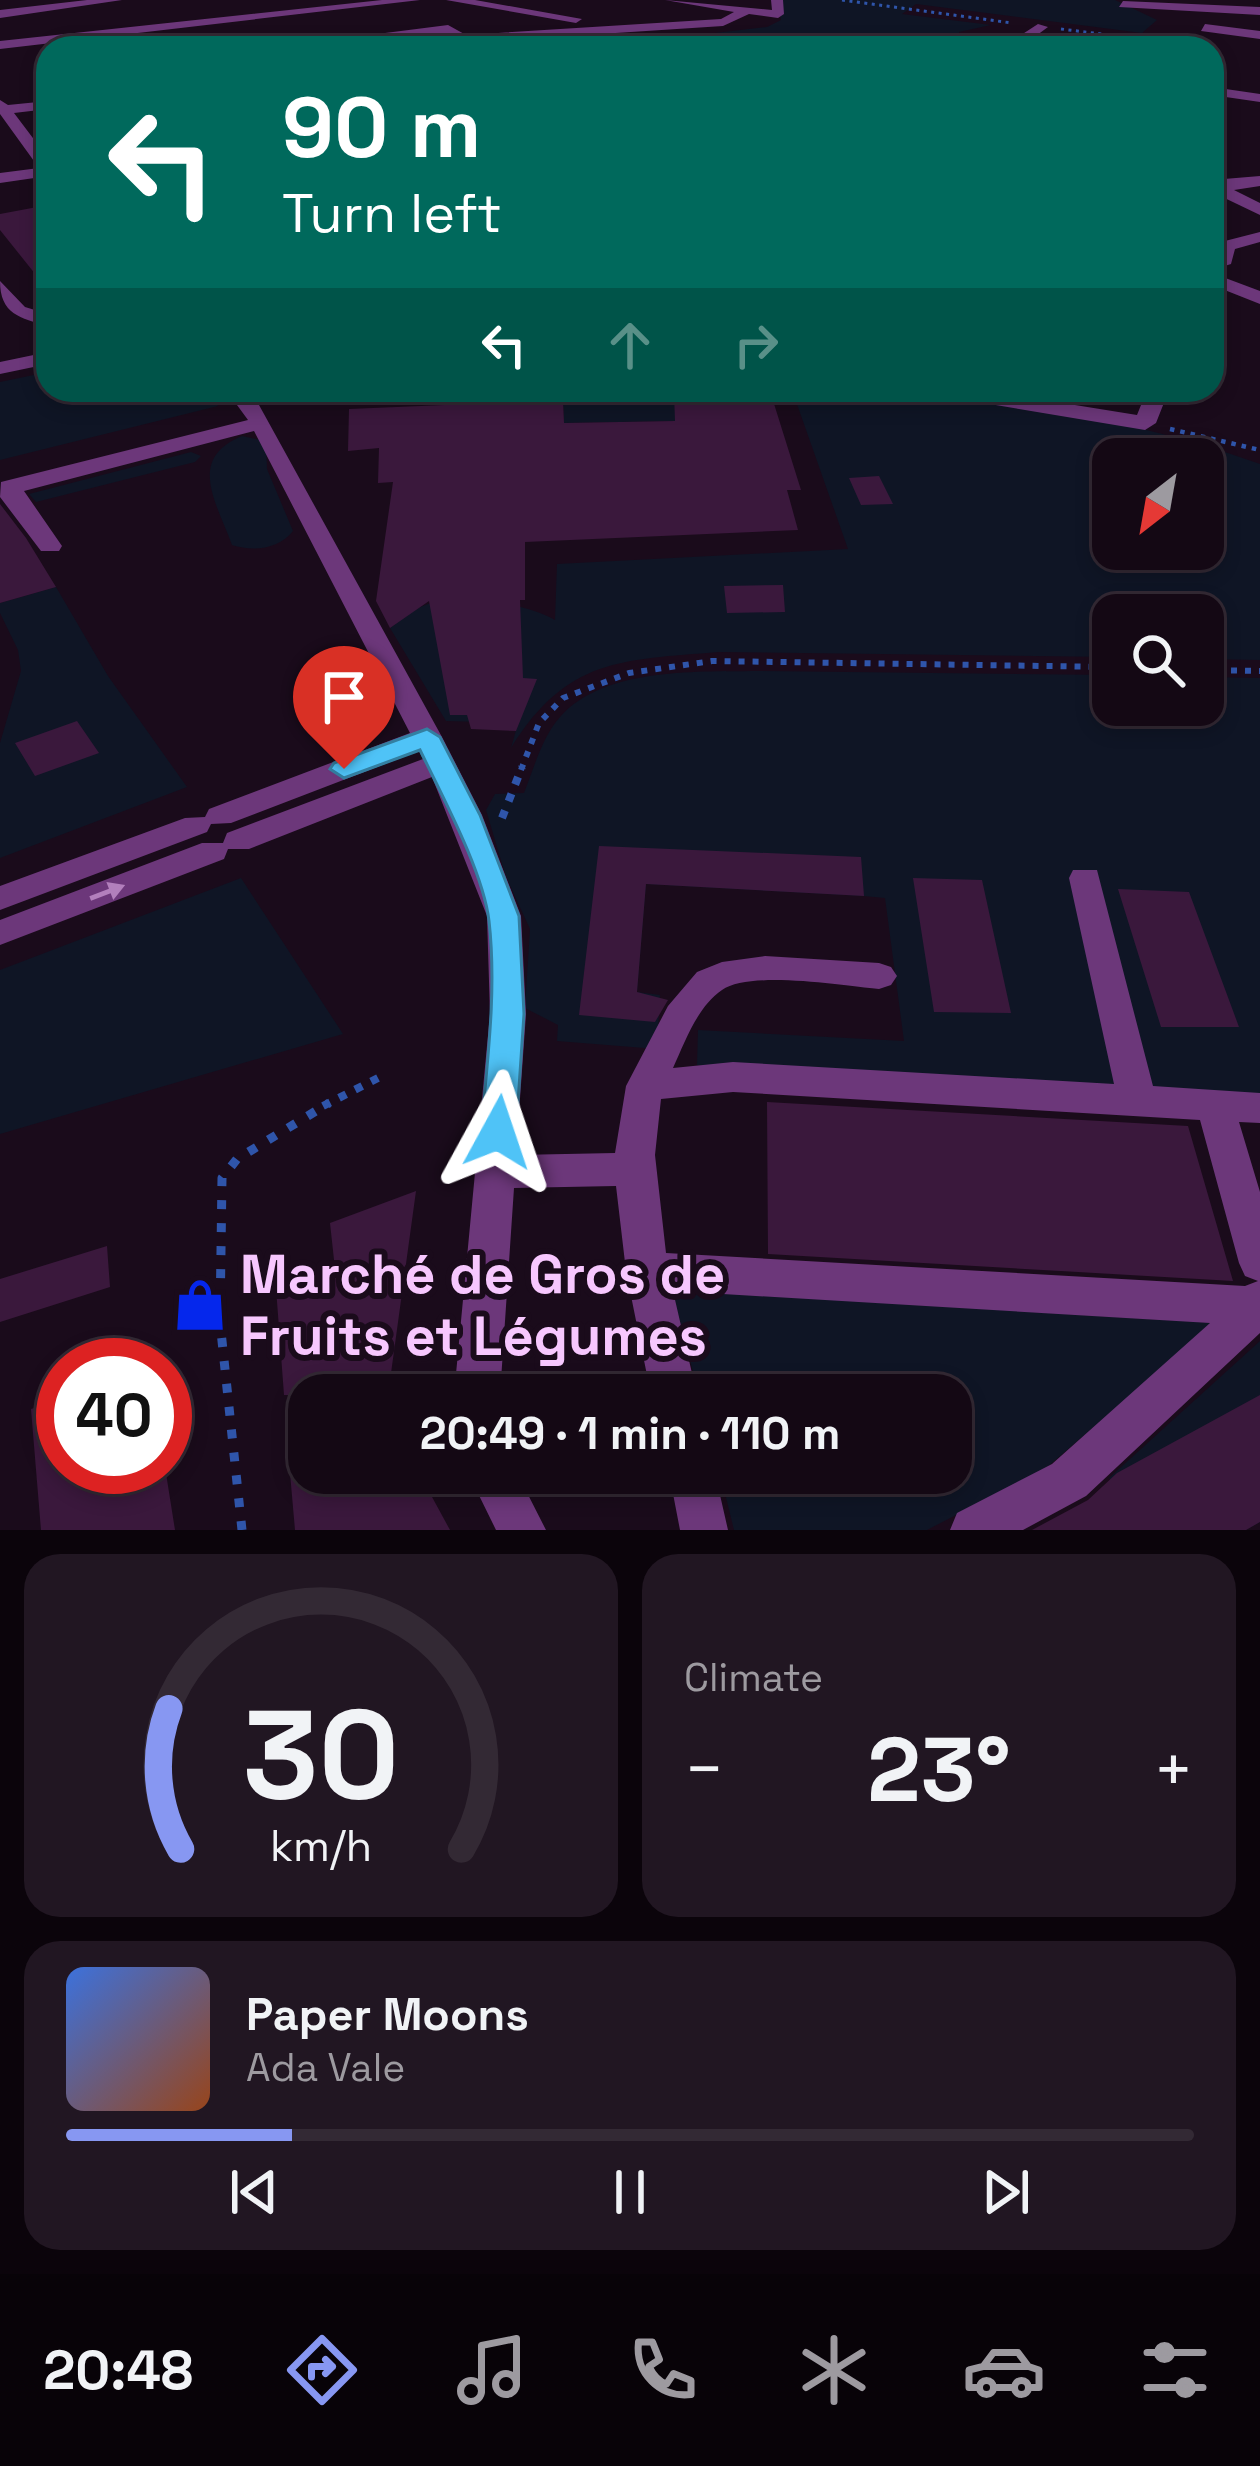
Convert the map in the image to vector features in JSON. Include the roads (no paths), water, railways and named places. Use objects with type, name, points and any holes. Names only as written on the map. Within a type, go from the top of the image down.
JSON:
[{"type":"street","points":[[0,14],[116,0]]},
{"type":"street","points":[[85,36],[414,0]]},
{"type":"street","points":[[452,0],[636,28]]},
{"type":"street","points":[[671,0],[778,14],[777,0]]},
{"type":"street","points":[[1246,0],[1260,8]]},
{"type":"street","points":[[1123,5],[1260,8]]},
{"type":"street","points":[[512,36],[724,22],[748,10]]},
{"type":"street","points":[[143,14],[161,28]]},
{"type":"street","points":[[219,21],[233,34]]},
{"type":"street","points":[[1028,36],[1042,27]]},
{"type":"street","points":[[1205,28],[1260,35]]},
{"type":"street","points":[[383,36],[448,29],[461,36]]},
{"type":"street","points":[[0,45],[36,41]]},
{"type":"street","points":[[1224,97],[1260,99]]},
{"type":"street","points":[[36,106],[2,108],[27,154],[36,161]]},
{"type":"street","points":[[0,178],[36,172]]},
{"type":"street","points":[[1224,185],[1260,182]]},
{"type":"street","points":[[1224,191],[1260,210]]},
{"type":"street","points":[[1224,260],[1227,246],[1260,237]]},
{"type":"street","points":[[1224,283],[1260,298]]},
{"type":"street","points":[[0,287],[17,311],[36,317]]},
{"type":"street","points":[[0,368],[36,360]]},
{"type":"street","points":[[50,546],[3,484],[249,406],[282,402]]},
{"type":"street","points":[[1016,402],[1145,423],[1153,402]]},
{"type":"street","points":[[249,406],[466,815],[504,916],[508,1014],[479,1374]]},
{"type":"street","points":[[0,934],[217,833],[433,750]]},
{"type":"street","points":[[0,898],[217,833]]},
{"type":"street","points":[[1084,878],[1138,1100]]},
{"type":"street","points":[[669,1374],[647,1271],[638,1169],[639,1102],[645,1086],[699,991],[715,976],[742,970],[879,976]]},
{"type":"street","points":[[645,1086],[733,1077],[1260,1108]]},
{"type":"street","points":[[1215,1105],[1260,1262]]},
{"type":"street","points":[[495,1172],[638,1169]]},
{"type":"street","points":[[647,1271],[1259,1306]]},
{"type":"street","points":[[974,1530],[1069,1480],[1259,1306],[1260,1297]]},
{"type":"street","points":[[502,1494],[522,1530]]},
{"type":"street","points":[[696,1494],[704,1530]]},
{"type":"place","name":"Marché de Gros de Fruits et Légumes","points":[[200,1305]]}]
